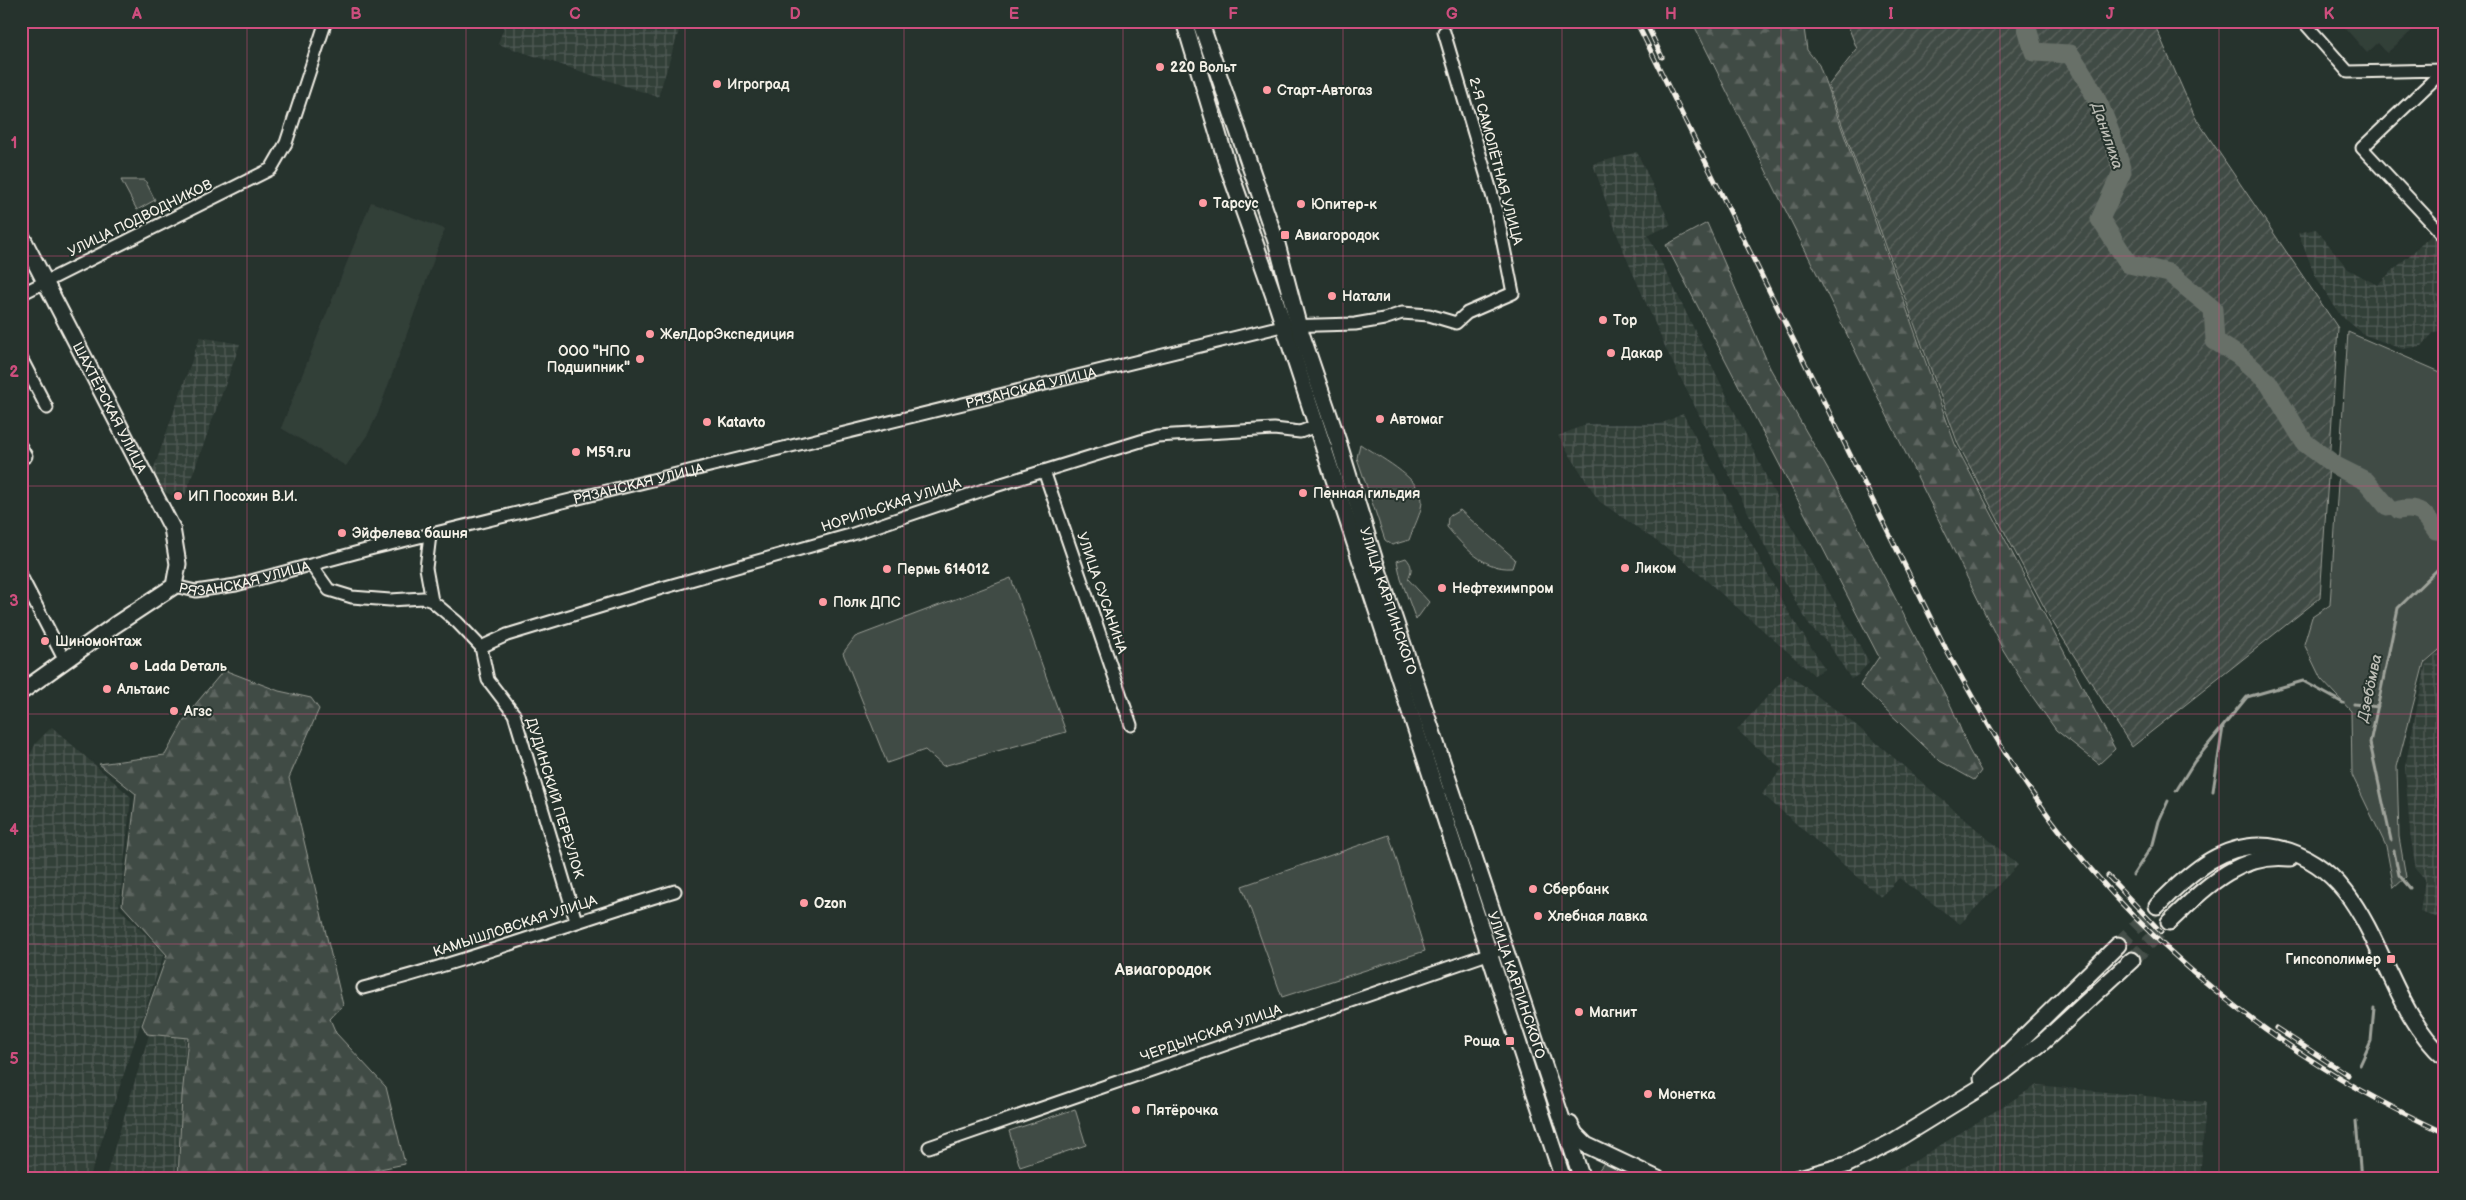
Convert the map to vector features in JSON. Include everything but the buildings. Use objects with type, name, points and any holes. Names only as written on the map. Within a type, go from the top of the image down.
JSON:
[{"type":"main road","name":"УЛИЦА КАРПИНСКОГО","points":[[1184,21],[1224,155],[1316,426],[1398,652],[1489,953],[1563,1179]]},
{"type":"main road","name":"УЛИЦА КАРПИНСКОГО","points":[[1200,21],[1277,244],[1298,324],[1338,441],[1375,561],[1398,652]]},
{"type":"main road","points":[[1224,155],[1230,161],[1237,162],[1242,158],[1244,147]]},
{"type":"main road","name":"ШАХТЁРСКАЯ УЛИЦА","points":[[21,235],[172,528],[178,564],[174,586]]},
{"type":"main road","name":"РЯЗАНСКАЯ УЛИЦА","points":[[21,692],[174,586]]},
{"type":"main road","name":"УЛИЦА КАРПИНСКОГО","points":[[1411,692],[1504,948],[1582,1179]]},
{"type":"main road","points":[[2157,906],[2197,868],[2229,851],[2269,846],[2293,853],[2318,865],[2330,874],[2347,893],[2361,915],[2401,1000],[2416,1026],[2445,1058]]},
{"type":"main road","points":[[2170,922],[2219,878],[2250,861],[2279,857],[2302,860],[2318,865]]},
{"type":"main road","points":[[1954,1105],[2118,945]]},
{"type":"main road","points":[[1796,1179],[1846,1165],[1892,1142],[1996,1078],[2031,1052],[2132,960]]},
{"type":"main road","points":[[1552,1091],[1561,1102],[1579,1140],[1604,1155],[1658,1179]]},
{"type":"street","name":"УЛИЦА ПОДВОДНИКОВ","points":[[21,294],[272,169],[286,143],[326,21]]},
{"type":"street","points":[[2303,21],[2348,72],[2444,70],[2362,148],[2445,237]]},
{"type":"street","name":"2-Я САМОЛЁТНАЯ УЛИЦА","points":[[1444,32],[1496,208],[1513,293],[1467,313],[1456,322]]},
{"type":"street","name":"РЯЗАНСКАЯ УЛИЦА","points":[[174,586],[196,591],[236,585],[430,535],[1282,326],[1298,324],[1355,324],[1384,319],[1402,313],[1429,315],[1456,322]]},
{"type":"street","points":[[21,358],[47,408]]},
{"type":"street","name":"НОРИЛЬСКАЯ УЛИЦА","points":[[481,647],[507,635],[662,588],[850,535],[1157,436],[1274,429],[1300,432],[1316,426]]},
{"type":"street","points":[[21,447],[26,456],[21,459]]},
{"type":"street","name":"УЛИЦА СУСАНИНА","points":[[1044,471],[1131,725]]},
{"type":"street","points":[[430,535],[426,568],[432,601]]},
{"type":"street","points":[[312,566],[329,590],[352,597],[390,600],[423,598],[432,601],[457,622],[481,647]]},
{"type":"street","points":[[21,576],[65,661]]},
{"type":"street","name":"ДУДИНСКИЙ ПЕРЕУЛОК","points":[[481,647],[488,680],[514,714],[576,921]]},
{"type":"street","name":"КАМЫШЛОВСКАЯ УЛИЦА","points":[[363,988],[411,976],[576,921],[676,891]]},
{"type":"street","name":"ЧЕРДЫНСКАЯ УЛИЦА","points":[[929,1146],[1504,948]]},
{"type":"shaded area","points":[[506,21],[682,21],[658,97],[498,44]]},
{"type":"shaded area","points":[[2339,21],[2423,21],[2387,53],[2378,43],[2367,53]]},
{"type":"shaded area","points":[[1637,152],[1671,225],[1648,235],[1786,517],[1869,662],[1858,675],[1851,679],[1828,643],[1811,628],[1773,562],[1667,351],[1622,248],[1593,164]]},
{"type":"shaded area","points":[[371,202],[445,229],[378,413],[368,434],[346,466],[281,428]]},
{"type":"shaded area","points":[[2445,223],[2445,330],[2434,332],[2422,346],[2402,349],[2365,335],[2340,315],[2315,275],[2298,233],[2316,229],[2348,269],[2377,285]]},
{"type":"shaded area","points":[[200,337],[240,344],[184,498],[166,493],[153,471]]},
{"type":"shaded area","points":[[1683,414],[1784,605],[1825,669],[1814,675],[1682,559],[1599,501],[1558,436],[1587,424],[1660,424]]},
{"type":"shaded area","points":[[2445,646],[2445,920],[2420,912],[2425,879],[2416,869],[2410,833],[2405,767],[2426,663]]},
{"type":"shaded area","points":[[1788,674],[1857,726],[2018,865],[1960,924],[1899,878],[1881,897],[1762,794],[1782,769],[1737,730]]},
{"type":"shaded area","points":[[52,727],[131,797],[119,908],[164,953],[89,1179],[21,1179],[21,774],[36,743]]},
{"type":"shaded area","points":[[149,1035],[186,1037],[176,1179],[105,1179]]},
{"type":"shaded area","points":[[2037,1085],[2206,1102],[2200,1179],[1877,1179],[1915,1161]]},
{"type":"green space","points":[[1692,21],[1803,21],[1807,50],[1819,65],[1955,444],[2115,749],[2099,764],[2056,730],[2027,689],[2002,648]]},
{"type":"green space","points":[[1846,21],[2153,21],[2195,117],[2338,328],[2320,598],[2132,747],[2050,618],[1958,444],[1828,86],[1857,49]]},
{"type":"green space","points":[[121,180],[145,180],[155,200],[137,210]]},
{"type":"green space","points":[[1707,223],[1770,368],[1836,484],[1952,708],[1969,750],[1981,771],[1974,780],[1940,761],[1860,685],[1879,657],[1666,245]]},
{"type":"green space","points":[[2348,332],[2445,374],[2445,645],[2424,663],[2397,767],[2399,837],[2406,877],[2394,888],[2386,846],[2352,775],[2351,711],[2321,679],[2304,644],[2312,617],[2330,605]]},
{"type":"green space","points":[[1360,444],[1406,475],[1419,491],[1422,500],[1421,510],[1409,540],[1392,545],[1385,540],[1357,458]]},
{"type":"green space","points":[[1460,510],[1515,559],[1512,568],[1492,565],[1475,556],[1454,535],[1447,527],[1448,517]]},
{"type":"green space","points":[[1406,558],[1411,568],[1408,579],[1429,602],[1416,620],[1401,579],[1397,561]]},
{"type":"green space","points":[[1011,578],[1066,732],[943,766],[925,750],[887,763],[843,653],[855,637]]},
{"type":"green space","points":[[224,670],[279,691],[311,698],[319,709],[289,778],[343,1005],[330,1019],[336,1033],[386,1087],[405,1164],[360,1173],[361,1179],[178,1179],[182,1096],[188,1038],[147,1034],[142,1025],[167,955],[122,905],[136,794],[99,764],[165,755],[189,712]]},
{"type":"green space","points":[[1389,835],[1425,951],[1282,997],[1242,886]]},
{"type":"green space","points":[[1075,1109],[1086,1145],[1020,1167],[1009,1131]]},
{"type":"green space","points":[[1606,1160],[1649,1179],[1592,1179]]},
{"type":"waterway","name":"Данилиха","points":[[2025,21],[2034,52],[2070,54],[2087,81],[2102,111],[2122,172],[2100,219],[2129,264],[2169,273],[2213,309],[2215,341],[2239,356],[2268,382],[2305,443],[2336,466],[2366,481],[2387,506]]},
{"type":"waterway","name":"Данилиха","points":[[2399,510],[2417,510],[2429,520],[2436,530],[2445,531]]},
{"type":"waterway","name":"Дзебӧмва","points":[[2391,840],[2370,743],[2398,608],[2440,567],[2445,559]]},
{"type":"waterway","points":[[2176,791],[2194,762],[2247,697],[2303,681],[2343,703]]},
{"type":"waterway","points":[[2354,704],[2378,707]]},
{"type":"waterway","points":[[2213,791],[2223,727]]},
{"type":"waterway","points":[[2133,875],[2153,844],[2159,821],[2168,801]]},
{"type":"waterway","points":[[2394,851],[2399,875],[2410,888]]},
{"type":"waterway","name":"Дзебӧмва","points":[[2360,1065],[2371,1041],[2374,1008]]},
{"type":"waterway","name":"Дзебӧмва","points":[[2356,1121],[2361,1179]]},
{"type":"tunnel","points":[[2118,945],[2157,906]]},
{"type":"tunnel","points":[[2132,960],[2169,922]]},
{"type":"railway","points":[[1636,21],[1948,653],[1997,740],[2030,790],[2071,845],[2115,896],[2163,945],[2214,990],[2268,1031],[2325,1069],[2384,1103],[2445,1133]]},
{"type":"railway","points":[[1645,21],[1662,57]]},
{"type":"railway","points":[[2108,876],[2161,932]]},
{"type":"railway","points":[[2276,1028],[2348,1075]]},
{"type":"place","name":"220 Вольт","points":[[1160,67]]},
{"type":"place","name":"Игроград","points":[[717,84]]},
{"type":"place","name":"Старт-Автогаз","points":[[1267,90]]},
{"type":"place","name":"Тарсус","points":[[1203,203]]},
{"type":"place","name":"Юпитер-к","points":[[1301,204]]},
{"type":"place","name":"Авиагородок","points":[[1285,235]]},
{"type":"place","name":"Натали","points":[[1332,296]]},
{"type":"place","name":"Тор","points":[[1603,320]]},
{"type":"place","name":"ЖелДорЭкспедиция","points":[[650,334]]},
{"type":"place","name":"Дакар","points":[[1611,353]]},
{"type":"place","name":"ООО \"НПО Подшипник\"","points":[[640,359]]},
{"type":"place","name":"Автомаг","points":[[1380,419]]},
{"type":"place","name":"Katavto","points":[[707,422]]},
{"type":"place","name":"M59.ru","points":[[576,452]]},
{"type":"place","name":"Пенная гильдия","points":[[1303,493]]},
{"type":"place","name":"ИП Посохин В.И.","points":[[178,496]]},
{"type":"place","name":"Эйфелева башня","points":[[342,533]]},
{"type":"place","name":"Ликом","points":[[1625,568]]},
{"type":"place","name":"Пермь 614012","points":[[887,569]]},
{"type":"place","name":"Нефтехимпром","points":[[1442,588]]},
{"type":"place","name":"Полк ДПС","points":[[823,602]]},
{"type":"place","name":"Шиномонтаж","points":[[45,641]]},
{"type":"place","name":"Lada Dеталь","points":[[134,666]]},
{"type":"place","name":"Альтаис","points":[[107,689]]},
{"type":"place","name":"Агзс","points":[[174,711]]},
{"type":"place","name":"Сбербанк","points":[[1533,889]]},
{"type":"place","name":"Ozon","points":[[804,903]]},
{"type":"place","name":"Хлебная лавка","points":[[1538,916]]},
{"type":"place","name":"Гипсополимер","points":[[2391,959]]},
{"type":"place","name":"Магнит","points":[[1579,1012]]},
{"type":"place","name":"Роща","points":[[1510,1041]]},
{"type":"place","name":"Монетка","points":[[1648,1094]]},
{"type":"place","name":"Пятёрочка","points":[[1136,1110]]},
{"type":"district","name":"Авиагородок","points":[[1163,970]]}]
